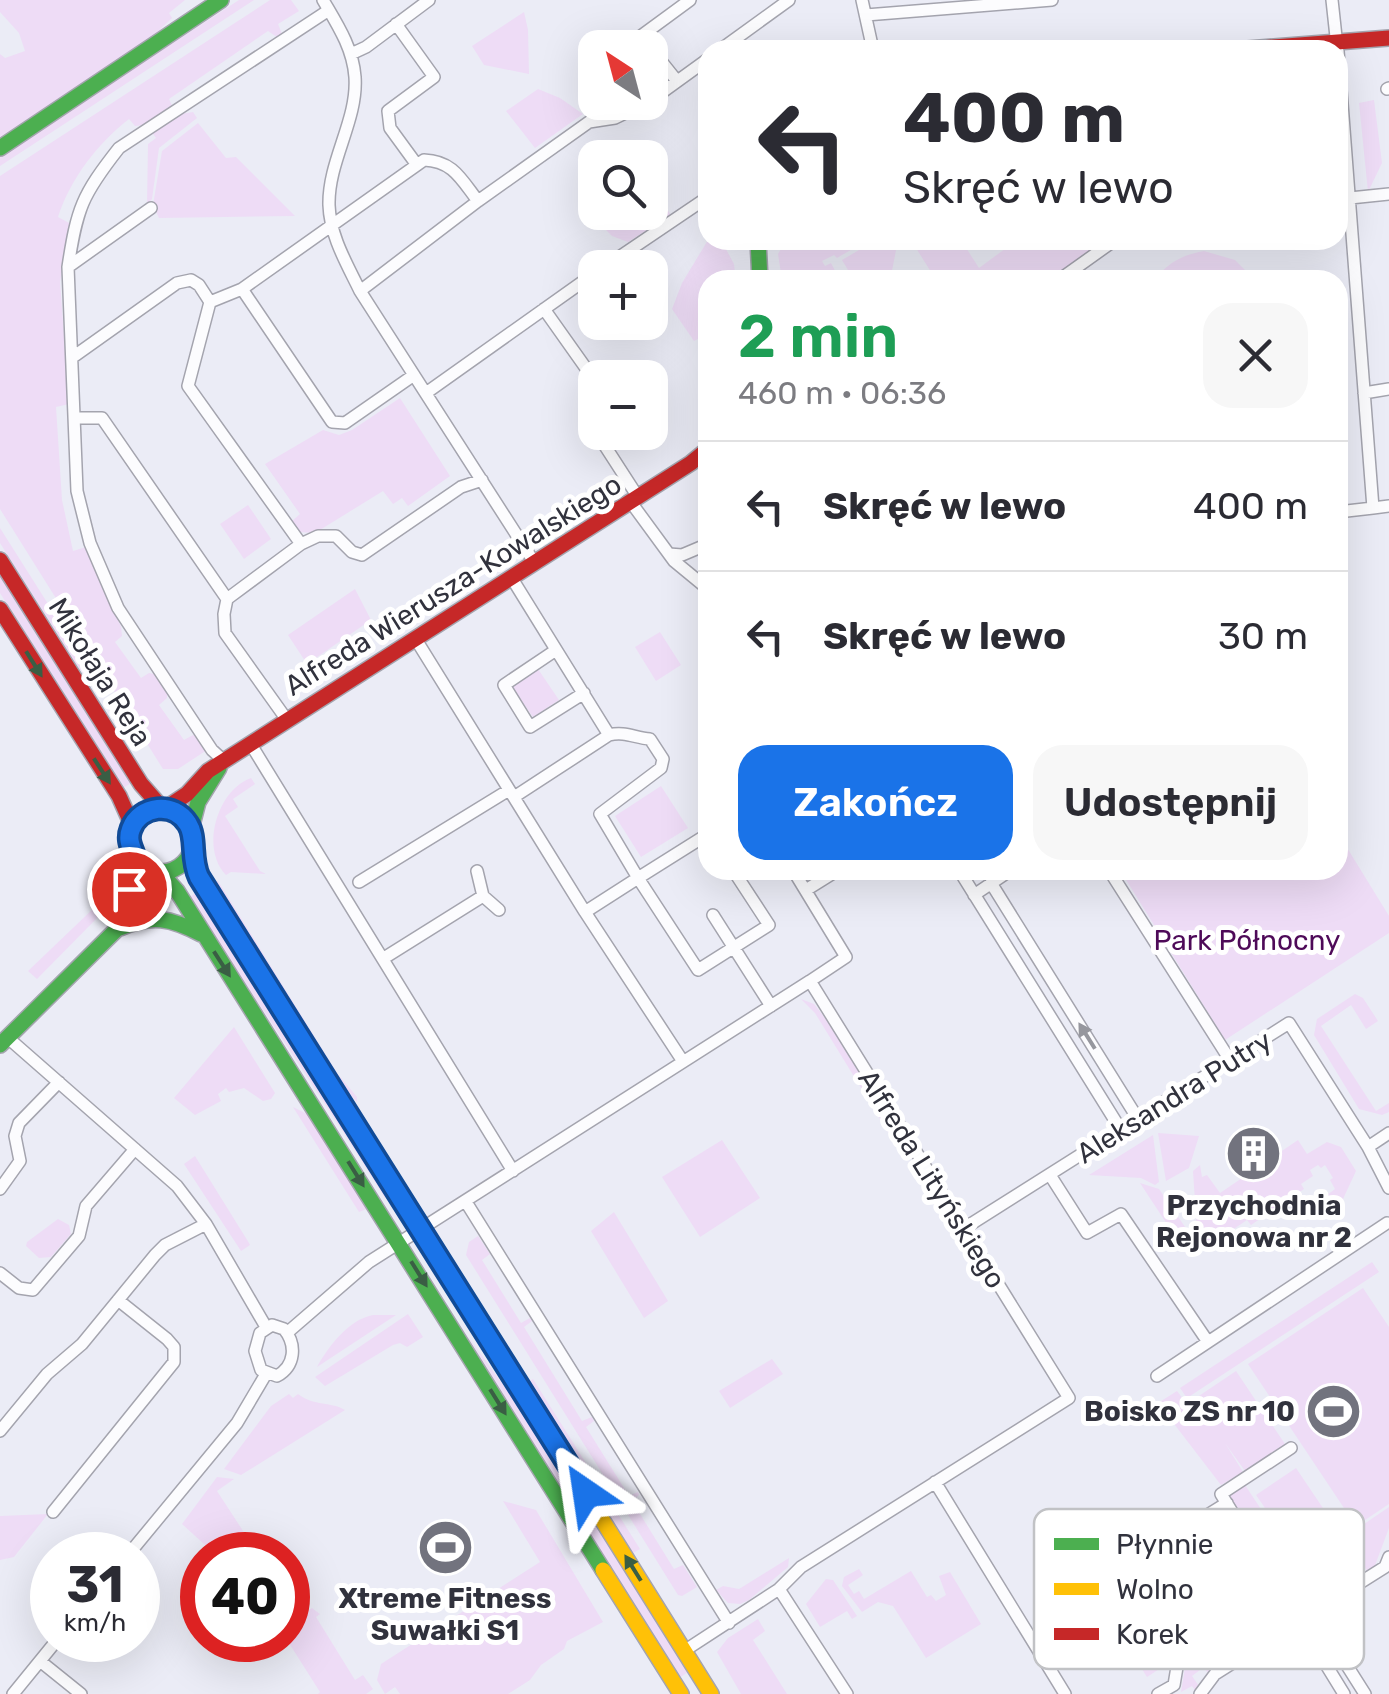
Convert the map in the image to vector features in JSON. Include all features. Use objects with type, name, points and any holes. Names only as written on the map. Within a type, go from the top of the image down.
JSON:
[{"type":"street","points":[[2,146],[221,0]]},
{"type":"street","points":[[351,54],[429,0]]},
{"type":"street","points":[[677,82],[642,36],[690,0]]},
{"type":"street","points":[[734,40],[789,0]]},
{"type":"street","points":[[862,0],[871,40]]},
{"type":"street","points":[[866,16],[1052,0]]},
{"type":"street","points":[[1332,0],[1336,40]]},
{"type":"street","points":[[224,760],[212,750],[118,608],[90,543],[78,491],[68,268],[76,213],[94,180],[119,148],[326,5],[351,54],[356,80],[332,173],[332,225],[360,291],[534,562]]},
{"type":"street","points":[[396,24],[434,77],[388,111],[390,128],[416,165]]},
{"type":"street","points":[[1348,46],[1389,38]]},
{"type":"street","points":[[668,88],[698,66]]},
{"type":"street","points":[[360,291],[588,122],[602,120]]},
{"type":"street","points":[[210,302],[242,289],[424,160],[440,160],[454,167],[478,201]]},
{"type":"street","points":[[1348,175],[1348,205]]},
{"type":"street","points":[[1350,198],[1389,194]]},
{"type":"street","points":[[630,250],[698,204]]},
{"type":"street","points":[[68,268],[150,208]]},
{"type":"street","points":[[1073,270],[1101,250]]},
{"type":"street","points":[[1348,250],[1373,508]]},
{"type":"street","points":[[73,356],[177,283],[191,280],[199,285],[210,302],[188,386],[301,544]]},
{"type":"street","points":[[426,393],[578,285]]},
{"type":"street","points":[[242,289],[332,422],[346,423],[414,375]]},
{"type":"street","points":[[544,309],[580,360]]},
{"type":"street","points":[[1364,392],[1389,389]]},
{"type":"street","points":[[75,418],[102,418],[227,599]]},
{"type":"street","points":[[606,450],[669,554],[698,580]]},
{"type":"street","name":"Alfreda Wierusza-Kowalskiego","points":[[164,808],[224,760],[698,456]]},
{"type":"street","points":[[287,720],[225,633],[227,599],[301,544],[318,536],[336,536],[352,552],[362,555],[460,488],[482,480]]},
{"type":"street","points":[[1348,511],[1389,506]]},
{"type":"street","points":[[669,554],[698,548]]},
{"type":"street","name":"Mikołaja Reja","points":[[0,560],[141,784],[164,808]]},
{"type":"street","points":[[510,577],[609,736]]},
{"type":"street","name":"Mikołaja Reja","points":[[0,610],[119,796],[132,825]]},
{"type":"street","points":[[415,638],[682,1060]]},
{"type":"street","points":[[556,650],[504,684],[530,727],[584,693]]},
{"type":"street","points":[[359,882],[622,732],[650,739],[663,758],[661,768],[600,814],[698,970],[769,925],[740,880]]},
{"type":"street","points":[[250,743],[513,1170]]},
{"type":"street","name":"Alfreda Wierusza-Kowalskiego","points":[[191,829],[198,802],[224,760]]},
{"type":"street","points":[[116,930],[137,862],[128,841],[132,825],[143,813],[164,808],[178,813],[191,829],[191,851],[199,877],[711,1694]]},
{"type":"street","points":[[585,912],[698,840]]},
{"type":"street","points":[[191,851],[176,868],[159,872],[116,930],[4,1041],[59,1082],[177,1186],[206,1224],[266,1326]]},
{"type":"street","points":[[137,862],[159,872],[177,891],[680,1694]]},
{"type":"street","points":[[477,870],[484,896],[499,910]]},
{"type":"street","points":[[288,1332],[347,1278],[846,957],[800,880]]},
{"type":"street","points":[[806,890],[822,880]]},
{"type":"street","points":[[965,880],[1121,1130]]},
{"type":"street","points":[[974,895],[996,880]]},
{"type":"street","points":[[1115,880],[1230,1060]]},
{"type":"street","points":[[991,883],[1138,1120]]},
{"type":"street","points":[[384,958],[484,896]]},
{"type":"street","points":[[713,914],[771,1006]]},
{"type":"street","points":[[116,930],[147,917],[161,916],[204,936]]},
{"type":"street","name":"Alfreda Lityńskiego","points":[[684,1651],[779,1590],[800,1566],[1069,1398],[810,981]]},
{"type":"street","name":"Aleksandra Putry","points":[[963,1229],[1289,1023],[1368,1147]]},
{"type":"street","points":[[0,1190],[20,1162],[15,1136],[19,1124],[59,1082]]},
{"type":"street","points":[[1389,1133],[1368,1147],[1389,1188]]},
{"type":"street","points":[[0,1273],[18,1288],[33,1290],[79,1236],[86,1206],[135,1149]]},
{"type":"street","points":[[1050,1175],[1088,1233],[1121,1214],[1208,1342]]},
{"type":"street","points":[[466,1202],[729,1622]]},
{"type":"street","points":[[1157,1376],[1388,1224],[1389,1209]]},
{"type":"street","points":[[0,1432],[47,1374],[80,1346],[165,1244],[206,1224]]},
{"type":"street","points":[[54,1512],[174,1362],[174,1347],[167,1339],[118,1300]]},
{"type":"street","points":[[278,1325],[288,1332],[293,1349],[288,1368],[277,1376],[266,1374],[255,1351],[257,1338],[266,1326],[278,1325]]},
{"type":"street","points":[[147,1532],[237,1423],[266,1374]]},
{"type":"street","points":[[1231,1509],[1220,1494],[1290,1448]]},
{"type":"street","points":[[935,1482],[1034,1643]]},
{"type":"street","points":[[1217,1509],[1227,1503]]},
{"type":"street","points":[[1364,1580],[1388,1565]]},
{"type":"street","points":[[779,1590],[847,1694]]},
{"type":"street","points":[[12,1694],[38,1662]]},
{"type":"street","points":[[42,1662],[81,1694]]},
{"type":"street","points":[[1050,1669],[1065,1694]]},
{"type":"street","points":[[1158,1694],[1174,1684],[1178,1669]]},
{"type":"street","points":[[1203,1693],[1224,1669]]},
{"type":"street","points":[[1329,1669],[1344,1694]]},
{"type":"street","points":[[1349,1669],[1365,1694]]},
{"type":"green space","points":[[0,0],[185,0],[169,13],[172,18],[151,38],[0,137],[0,54],[5,58],[25,51],[19,33],[0,12]]},
{"type":"green space","points":[[239,0],[254,0],[0,166],[0,156]]},
{"type":"green space","points":[[270,0],[291,0],[299,11],[278,24],[282,34],[277,37],[268,31],[169,99],[173,108],[144,125],[135,126],[129,119],[86,163],[58,217],[71,224],[60,282],[69,404],[56,407],[62,500],[73,551],[86,547],[121,627],[122,636],[115,642],[141,678],[154,674],[167,693],[159,705],[184,740],[193,735],[198,737],[207,750],[178,769],[163,769],[0,509],[0,176]]},
{"type":"green space","points":[[524,12],[529,74],[484,65],[472,46]]},
{"type":"green space","points":[[538,89],[578,111],[578,118],[535,148],[506,111]]},
{"type":"green space","points":[[1374,100],[1382,163],[1368,192],[1359,103]]},
{"type":"green space","points":[[193,112],[197,118],[159,148],[152,199],[147,205],[148,144],[156,138],[151,131],[180,114]]},
{"type":"green space","points":[[198,123],[226,158],[236,157],[295,216],[159,218],[153,205],[162,151]]},
{"type":"green space","points":[[606,230],[647,230],[628,242]]},
{"type":"green space","points":[[702,250],[726,250],[734,264],[735,270],[698,270],[698,339],[694,341],[672,309]]},
{"type":"green space","points":[[780,250],[851,250],[822,261],[825,266],[831,263],[835,270],[780,270]]},
{"type":"green space","points":[[859,250],[896,250],[892,270],[848,270],[842,260]]},
{"type":"green space","points":[[917,250],[967,250],[979,268],[1003,250],[1093,250],[1064,270],[930,270]]},
{"type":"green space","points":[[1204,251],[1235,260],[1245,270],[1163,270]]},
{"type":"green space","points":[[400,398],[450,476],[408,506],[402,498],[393,504],[383,491],[315,533],[298,532],[291,522],[300,514],[265,464],[323,430],[339,435],[352,430]]},
{"type":"green space","points":[[248,505],[271,539],[244,559],[220,524]]},
{"type":"green space","points":[[0,528],[99,690],[79,668],[0,543]]},
{"type":"green space","points":[[0,574],[133,782],[123,788],[0,593]]},
{"type":"green space","points":[[355,589],[371,620],[307,664],[288,635]]},
{"type":"green space","points":[[660,632],[681,665],[656,681],[635,647]]},
{"type":"green space","points":[[538,669],[559,700],[533,717],[512,687]]},
{"type":"green space","points":[[251,778],[255,784],[233,799],[238,807],[225,816],[260,871],[266,874],[226,875],[214,851],[216,821],[229,795]]},
{"type":"green space","points":[[661,786],[688,828],[641,857],[615,816]]},
{"type":"green space","name":"Park Północny","points":[[1348,849],[1389,916],[1389,933],[1225,1040],[1126,880],[1348,880]]},
{"type":"green space","points":[[218,881],[357,1102],[333,1076],[213,882]]},
{"type":"green space","points":[[200,890],[390,1195],[385,1198],[190,897]]},
{"type":"green space","points":[[96,906],[102,913],[37,979],[28,971]]},
{"type":"green space","points":[[1355,994],[1363,998],[1378,1021],[1366,1029],[1351,1005],[1321,1026],[1376,1111],[1389,1103],[1389,1112],[1382,1115],[1359,1109],[1314,1035],[1317,1019]]},
{"type":"green space","points":[[801,999],[814,1004],[825,1018],[904,1145],[901,1153],[815,1013]]},
{"type":"green space","points":[[234,1027],[275,1093],[263,1101],[244,1088],[229,1092],[226,1088],[218,1094],[221,1101],[195,1115],[174,1098]]},
{"type":"green space","points":[[293,1107],[307,1114],[367,1209],[359,1212]]},
{"type":"green space","points":[[1158,1133],[1199,1136],[1189,1168],[1166,1181]]},
{"type":"green space","points":[[1153,1135],[1159,1182],[1155,1185],[1141,1178],[1089,1175]]},
{"type":"green space","points":[[722,1140],[760,1198],[700,1237],[662,1177]]},
{"type":"green space","points":[[1298,1140],[1307,1154],[1327,1142],[1341,1147],[1356,1171],[1343,1199],[1334,1206],[1327,1195],[1335,1189],[1330,1180],[1333,1178],[1325,1165],[1318,1165],[1310,1170],[1313,1176],[1301,1184],[1304,1189],[1251,1225],[1247,1220],[1207,1247],[1197,1231],[1193,1171],[1200,1165],[1202,1177],[1207,1175],[1220,1193]]},
{"type":"green space","points":[[195,1156],[250,1245],[241,1251],[184,1164]]},
{"type":"green space","points":[[1140,1183],[1159,1189],[1194,1240],[1186,1253]]},
{"type":"green space","points":[[614,1212],[668,1301],[644,1318],[591,1231]]},
{"type":"green space","points":[[58,1219],[69,1225],[71,1234],[51,1257],[39,1258],[26,1246],[27,1242]]},
{"type":"green space","points":[[478,1236],[490,1254],[482,1260],[521,1323],[530,1318],[532,1321],[524,1327],[582,1421],[592,1417],[594,1421],[586,1427],[629,1496],[638,1492],[632,1501],[674,1569],[683,1565],[697,1587],[682,1596],[466,1255],[469,1242]]},
{"type":"green space","points":[[1372,1262],[1379,1272],[1187,1398],[1180,1388]]},
{"type":"green space","name":"Boisko ZS nr 10","points":[[1363,1288],[1389,1327],[1389,1504],[1364,1521],[1364,1509],[1345,1509],[1248,1364]]},
{"type":"green space","points":[[408,1314],[423,1337],[407,1347],[393,1345],[325,1386],[315,1377]]},
{"type":"green space","points":[[373,1315],[396,1315],[317,1367],[346,1329]]},
{"type":"green space","points":[[465,1332],[540,1436],[688,1672],[679,1678]]},
{"type":"green space","points":[[772,1359],[783,1374],[730,1408],[719,1391]]},
{"type":"green space","points":[[1236,1371],[1285,1444],[1245,1471],[1225,1443],[1243,1472],[1221,1485],[1158,1403],[1177,1391],[1187,1404]]},
{"type":"green space","points":[[533,1379],[640,1549],[633,1553],[570,1453],[574,1449],[569,1451],[526,1383]]},
{"type":"green space","points":[[289,1394],[345,1410],[241,1475],[224,1469],[271,1406]]},
{"type":"green space","points":[[1296,1468],[1324,1509],[1266,1509],[1256,1495]]},
{"type":"green space","points":[[217,1477],[234,1479],[217,1491],[244,1532],[191,1532],[182,1524]]},
{"type":"green space","points":[[1245,1485],[1261,1509],[1236,1509],[1228,1497]]},
{"type":"green space","points":[[503,1501],[536,1510],[603,1622],[567,1641],[564,1649],[541,1665],[530,1680],[508,1694],[400,1694],[395,1687],[385,1694],[377,1680],[381,1664],[540,1562]]},
{"type":"green space","points":[[1389,1507],[1389,1528],[1374,1568],[1368,1572],[1364,1566],[1364,1524]]},
{"type":"green space","points":[[48,1514],[14,1557],[0,1560],[0,1516]]},
{"type":"green space","points":[[789,1558],[788,1567],[740,1604],[728,1603],[716,1590],[723,1586],[739,1589]]},
{"type":"green space","points":[[859,1569],[863,1575],[848,1585],[864,1599],[911,1571],[927,1597],[931,1595],[936,1601],[946,1595],[939,1576],[950,1572],[981,1624],[926,1658],[893,1606],[878,1602],[862,1612],[842,1586],[844,1577]]},
{"type":"green space","points":[[826,1579],[833,1580],[857,1616],[852,1619],[847,1611],[820,1627],[806,1604]]},
{"type":"green space","points":[[310,1609],[320,1614],[316,1617],[355,1680],[363,1675],[373,1689],[366,1694],[318,1694],[301,1662],[310,1662]]},
{"type":"green space","points":[[758,1619],[765,1631],[753,1640],[787,1694],[741,1694],[717,1652],[728,1638]]},
{"type":"green space","points":[[1142,1669],[1159,1669],[1147,1677]]},
{"type":"green space","points":[[1185,1669],[1201,1669],[1192,1676],[1201,1689],[1197,1693],[1192,1686],[1181,1692]]},
{"type":"traffic: fast","points":[[0,148],[221,0]]},
{"type":"traffic: fast","points":[[758,250],[760,270]]},
{"type":"traffic: fast","points":[[191,829],[198,802],[219,768]]},
{"type":"traffic: fast","points":[[161,808],[184,817],[193,840],[184,863],[161,872],[138,863],[129,840],[138,817],[161,808]]},
{"type":"traffic: fast","points":[[191,851],[199,877],[586,1494]]},
{"type":"traffic: fast","points":[[0,1045],[116,930],[159,872]]},
{"type":"traffic: fast","points":[[160,872],[177,891],[603,1570]]},
{"type":"traffic: fast","points":[[120,928],[161,920],[201,934]]},
{"type":"traffic: slow","points":[[586,1494],[711,1694]]},
{"type":"traffic: slow","points":[[603,1570],[681,1694]]},
{"type":"traffic: jam","points":[[1348,41],[1389,38]]},
{"type":"traffic: jam","points":[[166,808],[187,794],[208,771],[698,457]]},
{"type":"traffic: jam","points":[[0,560],[141,784],[162,808]]},
{"type":"traffic: jam","points":[[0,609],[119,796],[132,825]]},
{"type":"traffic: jam","points":[[119,920],[137,862]]},
{"type":"place","name":"Przychodnia Rejonowa nr 2","points":[[1254,1154]]},
{"type":"place","name":"Boisko ZS nr 10","points":[[1334,1411]]},
{"type":"place","name":"Xtreme Fitness Suwałki S1","points":[[445,1547]]},
{"type":"route","points":[[129,889],[137,862],[128,841],[132,825],[150,810],[166,808],[178,813],[191,829],[191,851],[199,877],[586,1493]]}]
